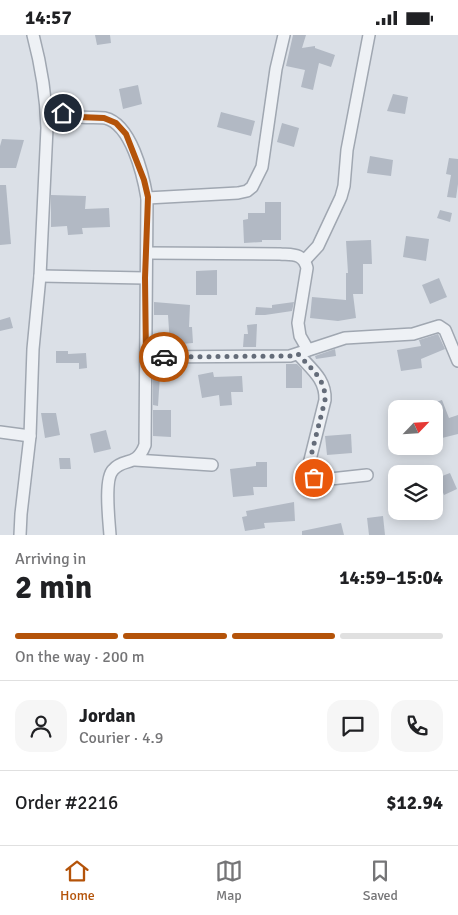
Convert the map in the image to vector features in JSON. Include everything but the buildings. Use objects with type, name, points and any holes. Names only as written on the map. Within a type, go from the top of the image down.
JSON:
[{"type":"street","points":[[20,535],[20,514],[30,436],[47,128],[47,109],[40,61],[33,35]]},
{"type":"street","points":[[148,197],[238,193],[252,187],[262,167],[276,69],[284,35]]},
{"type":"street","points":[[305,260],[318,246],[344,187],[347,150],[368,35]]},
{"type":"street","points":[[47,109],[79,117],[104,118],[116,123],[126,134],[144,180],[148,197],[145,278],[145,445],[142,453],[135,460]]},
{"type":"street","points":[[147,253],[280,254],[298,255],[305,260],[307,267],[298,323],[300,336],[303,352],[325,389],[325,400],[308,468],[309,474],[321,480],[367,475]]},
{"type":"street","points":[[40,276],[145,278]]},
{"type":"street","points":[[146,357],[290,356],[345,338],[413,334],[439,326],[445,330],[458,361]]},
{"type":"street","points":[[0,432],[30,436]]},
{"type":"street","points":[[110,535],[108,486],[110,474],[114,468],[135,460],[212,465]]},
{"type":"way so far","points":[[164,357],[290,356],[298,354],[323,383],[325,389],[325,400],[308,468],[309,474],[314,478]]},
{"type":"route","points":[[63,113],[79,117],[104,118],[116,123],[126,134],[144,180],[148,197],[145,278],[146,357],[164,357]]}]
